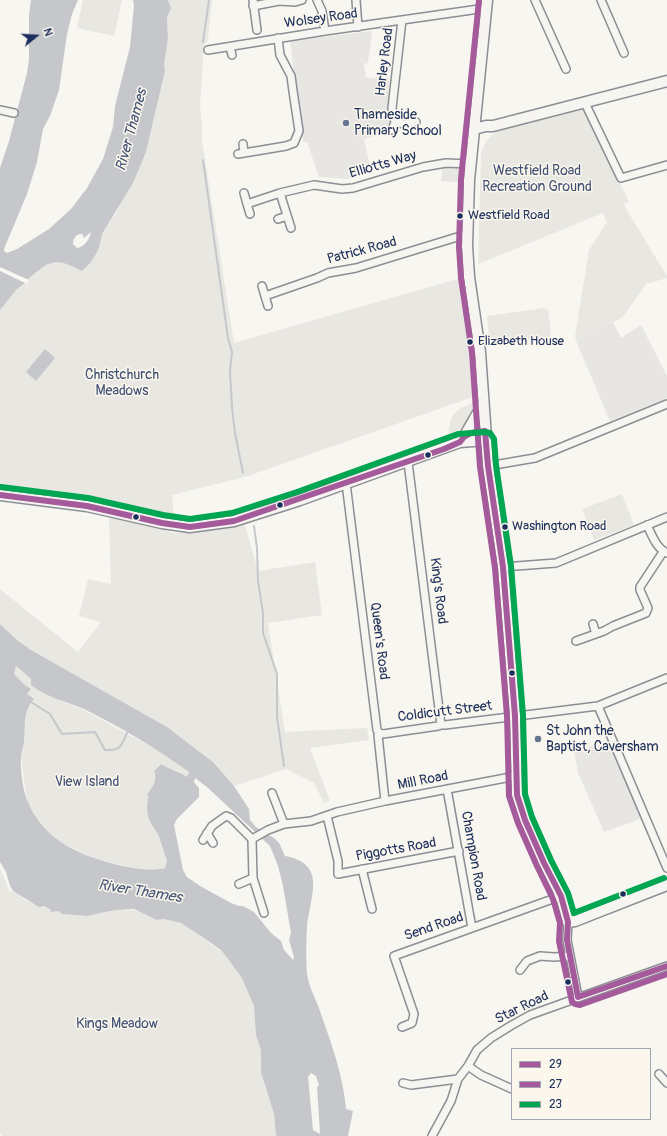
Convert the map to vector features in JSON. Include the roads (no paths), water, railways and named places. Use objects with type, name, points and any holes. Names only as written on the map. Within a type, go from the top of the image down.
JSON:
[{"type":"main road","points":[[486,4],[470,164],[468,269],[480,352],[488,466],[503,567],[515,716],[517,795],[525,820],[544,863],[561,896],[568,922],[575,921],[667,885]]},
{"type":"main road","points":[[474,129],[493,126],[667,81]]},
{"type":"main road","points":[[472,142],[493,126]]},
{"type":"main road","points":[[462,440],[483,403]]},
{"type":"main road","points":[[0,495],[87,506],[162,523],[190,527],[234,521],[408,462],[462,440],[471,433],[486,435]]},
{"type":"street","points":[[257,30],[253,3],[295,2],[302,0]]},
{"type":"street","points":[[317,0],[322,11],[325,31]]},
{"type":"street","points":[[356,0],[358,27]]},
{"type":"street","points":[[535,0],[566,69]]},
{"type":"street","points":[[601,0],[624,53]]},
{"type":"street","name":"Wolsey Road","points":[[208,50],[402,20],[486,4]]},
{"type":"street","name":"Harley Road","points":[[392,130],[395,122],[392,108],[402,20]]},
{"type":"street","points":[[243,144],[241,153],[286,146],[294,143],[299,131],[291,76],[280,55],[278,38]]},
{"type":"street","points":[[230,47],[232,55]]},
{"type":"street","points":[[585,103],[621,178],[667,165]]},
{"type":"street","points":[[0,110],[14,113]]},
{"type":"street","points":[[395,122],[404,124],[416,122]]},
{"type":"street","name":"Elliotts Way","points":[[247,204],[280,193],[314,185],[342,189],[353,188],[423,167],[446,163],[470,164]]},
{"type":"street","points":[[244,193],[250,214]]},
{"type":"street","points":[[280,193],[291,228]]},
{"type":"street","points":[[278,219],[288,216]]},
{"type":"street","name":"Patrick Road","points":[[265,296],[328,274],[356,268],[468,234]]},
{"type":"street","points":[[262,286],[268,306]]},
{"type":"street","points":[[488,466],[536,458],[667,404]]},
{"type":"street","name":"King's Road","points":[[408,462],[441,724]]},
{"type":"street","name":"Queen's Road","points":[[346,483],[377,730],[379,732],[378,735],[385,802]]},
{"type":"street","points":[[503,567],[556,563],[667,517]]},
{"type":"street","points":[[576,641],[646,613],[648,608],[640,587],[665,552],[657,544],[647,525]]},
{"type":"street","points":[[593,624],[596,634]]},
{"type":"street","name":"Coldicutt Street","points":[[379,732],[383,734],[438,726],[441,724],[445,725],[598,706],[667,679]]},
{"type":"street","points":[[598,706],[667,868]]},
{"type":"street","name":"Mill Road","points":[[255,838],[268,830],[284,824],[311,821],[336,812],[516,776]]},
{"type":"street","name":"Champion Road","points":[[447,789],[472,928]]},
{"type":"street","points":[[272,793],[284,824]]},
{"type":"street","points":[[203,840],[212,826],[226,816],[231,818],[255,838],[253,878],[264,913]]},
{"type":"street","name":"Piggotts Road","points":[[327,816],[338,861],[338,874],[459,851]]},
{"type":"street","points":[[207,833],[213,843]]},
{"type":"street","points":[[362,869],[372,910]]},
{"type":"street","points":[[239,884],[253,878]]},
{"type":"street","name":"Send Road","points":[[402,1027],[412,1023],[414,1014],[394,956],[561,896]]},
{"type":"street","points":[[568,922],[567,940],[578,997]]},
{"type":"street","points":[[520,970],[527,961],[540,956],[570,956]]},
{"type":"street","name":"Star Road","points":[[432,1136],[451,1101],[458,1080],[477,1050],[491,1038],[530,1015],[667,966]]},
{"type":"street","points":[[468,1066],[481,1075],[511,1089]]},
{"type":"street","points":[[659,1074],[667,1083]]},
{"type":"street","points":[[403,1083],[411,1085],[458,1080]]},
{"type":"water","name":"River Thames","points":[[31,0],[78,0],[72,14],[67,34],[59,90],[50,116],[43,129],[37,162],[27,194],[4,249],[7,253],[17,249],[49,229],[71,209],[87,188],[103,159],[113,127],[115,106],[130,47],[134,5],[133,0],[168,0],[171,8],[167,18],[168,39],[164,64],[165,71],[146,152],[133,183],[102,234],[96,254],[82,271],[73,266],[59,262],[41,268],[17,289],[0,310],[0,168],[9,141],[27,73],[29,59],[29,15]],"holes":[[[91,232],[87,242],[82,246],[77,248],[73,244],[74,238],[78,234],[82,234],[84,238]]]},
{"type":"water","points":[[45,349],[55,358],[36,381],[26,372]]},
{"type":"water","name":"River Thames","points":[[0,624],[17,640],[31,650],[167,727],[213,762],[234,786],[249,809],[250,820],[256,827],[274,838],[279,843],[285,856],[299,860],[307,866],[312,874],[313,894],[307,928],[307,974],[309,984],[329,1037],[336,1061],[345,1097],[346,1109],[353,1111],[348,1136],[276,1136],[274,1114],[261,1072],[261,1050],[256,1035],[254,1006],[242,978],[222,951],[181,923],[164,919],[157,920],[134,909],[110,911],[88,916],[62,914],[58,911],[51,912],[50,909],[44,906],[39,907],[13,891],[6,872],[0,862]],"holes":[[[16,666],[31,679],[31,685],[37,689],[50,696],[84,709],[111,723],[151,746],[189,772],[187,777],[161,764],[154,771],[155,781],[147,795],[148,817],[158,834],[167,861],[165,868],[138,869],[109,863],[80,853],[55,837],[35,816],[25,792],[22,780],[21,762],[26,714],[34,699],[27,694],[31,689],[14,674]],[[195,778],[207,787],[270,846],[278,866],[283,886],[291,933],[289,940],[294,957],[293,960],[284,950],[281,941],[271,933],[254,912],[243,906],[231,903],[200,886],[187,877],[183,870],[174,825],[177,819],[199,797],[199,788],[194,782]],[[311,1073],[316,1076],[319,1085],[317,1087],[320,1134],[313,1130],[308,1077]]]},
{"type":"waterway","points":[[203,42],[209,0]]},
{"type":"waterway","points":[[203,160],[228,338],[232,352],[230,371],[232,408],[235,433],[243,473]]},
{"type":"waterway","points":[[254,526],[257,548],[258,581],[263,613],[263,633],[277,674],[277,717],[284,766]]},
{"type":"waterway","points":[[31,702],[50,714],[62,734],[95,732],[105,750],[114,750],[120,747],[127,733]]},
{"type":"place","name":"Thameside Primary School","points":[[346,123]]},
{"type":"place","name":"Westfield Road","points":[[460,216]]},
{"type":"place","name":"Elizabeth House","points":[[470,342]]},
{"type":"place","name":"Washington Road","points":[[505,527]]},
{"type":"place","name":"St John the Baptist, Caversham","points":[[538,739]]},
{"type":"park label","name":"Westfield Road Recreation Ground","points":[[537,180]]},
{"type":"park label","name":"Christchurch Meadows","points":[[122,384]]},
{"type":"park label","name":"View Island","points":[[87,782]]},
{"type":"park label","name":"Kings Meadow","points":[[117,1024]]}]
